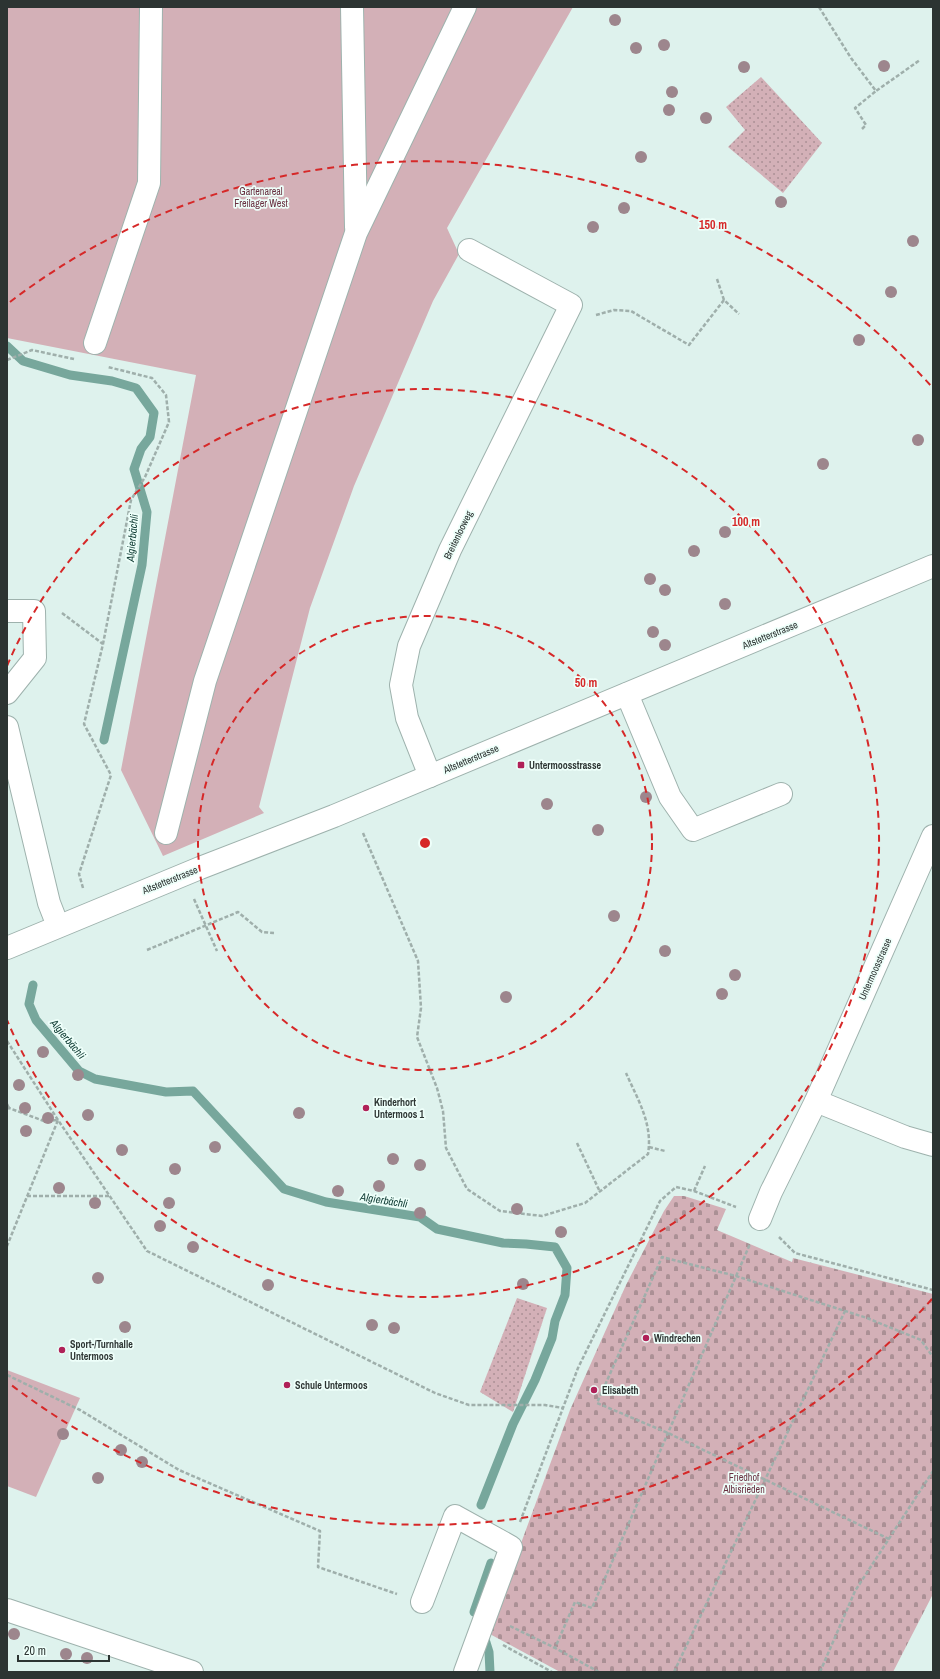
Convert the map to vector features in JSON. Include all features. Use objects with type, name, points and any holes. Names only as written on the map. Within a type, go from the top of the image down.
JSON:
[{"type":"street","points":[[95,343],[149,183],[151,7]]},
{"type":"street","points":[[352,7],[356,232]]},
{"type":"street","points":[[166,833],[205,680],[356,232],[465,7]]},
{"type":"street","name":"Breitenlooweg","points":[[430,776],[407,718],[401,685],[409,646],[450,550],[571,305],[469,250]]},
{"type":"street","name":"Altstetterstrasse","points":[[7,948],[430,776],[933,566]]},
{"type":"street","points":[[7,611],[34,611],[35,658],[7,693]]},
{"type":"street","points":[[627,694],[670,797],[693,830],[781,794]]},
{"type":"street","points":[[7,727],[49,903],[58,926]]},
{"type":"street","name":"Untermoosstrasse","points":[[760,1219],[771,1192],[816,1100],[933,836]]},
{"type":"street","points":[[816,1100],[905,1137],[933,1145]]},
{"type":"street","points":[[422,1602],[456,1516],[511,1547],[465,1672]]},
{"type":"street","points":[[7,1610],[192,1672]]},
{"type":"path","points":[[819,7],[851,58],[876,91]]},
{"type":"path","points":[[862,129],[866,125],[854,108],[920,60]]},
{"type":"path","points":[[717,279],[724,300],[739,314]]},
{"type":"path","points":[[591,316],[614,310],[631,311],[689,345],[724,300]]},
{"type":"path","points":[[7,360],[32,350],[77,360]]},
{"type":"path","points":[[84,889],[79,874],[111,775],[84,724],[103,644],[131,500],[145,477],[169,422],[166,395],[152,378],[106,367]]},
{"type":"path","points":[[34,611],[59,611],[103,644]]},
{"type":"path","points":[[362,831],[418,961],[421,1008],[417,1037],[437,1088],[443,1111],[446,1148],[467,1189],[500,1211],[542,1216],[585,1203],[648,1154],[649,1147],[646,1118],[626,1073]]},
{"type":"path","points":[[193,898],[217,951]]},
{"type":"path","points":[[147,950],[238,912],[262,932],[274,933]]},
{"type":"path","points":[[7,1041],[58,1120],[147,1251],[435,1393],[469,1404],[528,1404],[563,1408]]},
{"type":"path","points":[[7,1104],[8,1109],[44,1121],[58,1120]]},
{"type":"path","points":[[7,1246],[58,1120]]},
{"type":"path","points":[[577,1142],[600,1192]]},
{"type":"path","points":[[649,1147],[665,1151]]},
{"type":"path","points":[[694,1190],[705,1166]]},
{"type":"path","points":[[511,1547],[578,1368],[660,1200],[676,1187],[694,1190],[726,1201]]},
{"type":"path","points":[[27,1196],[111,1196]]},
{"type":"path","points":[[555,1648],[575,1602],[592,1608],[749,1246]]},
{"type":"path","points":[[795,1253],[933,1290]]},
{"type":"path","points":[[889,1539],[668,1433],[596,1402],[662,1257],[736,1276],[845,1311],[920,1340],[933,1357]]},
{"type":"path","points":[[674,1672],[845,1311]]},
{"type":"path","points":[[7,1375],[80,1410],[179,1470],[320,1531],[318,1566],[422,1602]]},
{"type":"path","points":[[820,1672],[855,1591],[933,1471]]},
{"type":"path","points":[[483,1621],[555,1648],[599,1672]]},
{"type":"path","points":[[483,1621],[490,1638],[552,1672]]},
{"type":"green space","name":"Gartenareal Freilager West","points":[[7,7],[573,7],[447,228],[459,254],[433,301],[354,486],[310,608],[259,807],[264,813],[163,856],[121,770],[196,375],[7,338]]},
{"type":"green space","points":[[761,77],[822,143],[783,193],[728,147],[745,130],[726,107]]},
{"type":"green space","name":"Friedhof Albisrieden","points":[[674,1196],[684,1196],[726,1209],[717,1230],[792,1262],[793,1258],[933,1294],[933,1594],[893,1672],[560,1672],[488,1633],[570,1410],[626,1285],[664,1211]]},
{"type":"green space","points":[[517,1298],[547,1308],[513,1412],[480,1392]]},
{"type":"green space","points":[[7,1370],[80,1398],[36,1497],[7,1486]]},
{"type":"waterway","name":"Algierbächli","points":[[7,346],[23,361],[70,375],[112,381],[136,388],[154,413],[150,437],[141,449],[134,469],[147,512],[142,565],[104,740]]},
{"type":"waterway","name":"Algierbächli","points":[[33,985],[29,1004],[36,1020],[79,1071],[95,1079],[166,1092],[193,1091],[284,1189],[326,1202],[420,1217],[437,1229],[503,1243],[555,1247],[567,1268],[565,1295],[555,1321],[552,1338],[535,1380],[513,1424],[481,1505]]},
{"type":"waterway","name":"Algierbächli","points":[[474,1612],[491,1563]]},
{"type":"waterway","name":"Algierbächli","points":[[484,1636],[489,1652],[490,1672]]},
{"type":"place","name":"Untermoosstrasse","points":[[521,765]]},
{"type":"place","name":"Kinderhort Untermoos 1","points":[[366,1108]]},
{"type":"place","name":"Windrechen","points":[[646,1338]]},
{"type":"place","name":"Sport-/Turnhalle Untermoos","points":[[62,1350]]},
{"type":"place","name":"Schule Untermoos","points":[[287,1385]]},
{"type":"place","name":"Elisabeth","points":[[594,1390]]}]
